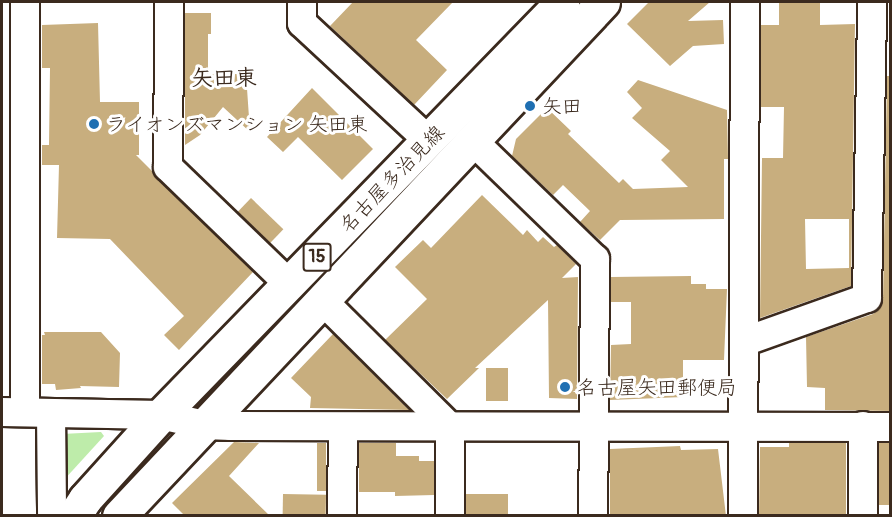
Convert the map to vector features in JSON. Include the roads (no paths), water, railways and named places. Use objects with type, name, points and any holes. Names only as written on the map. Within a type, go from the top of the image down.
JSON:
[{"type":"main road","name":"名古屋多治見線","points":[[74,516],[85,499],[161,415],[290,285],[562,2]]},
{"type":"main road","name":"名古屋多治見線","points":[[119,516],[603,2]]},
{"type":"street","points":[[25,2],[26,412],[52,516]]},
{"type":"street","points":[[169,2],[168,167],[290,285]]},
{"type":"street","points":[[302,2],[302,23],[429,141]]},
{"type":"street","points":[[743,516],[746,341],[745,2]]},
{"type":"street","points":[[746,341],[867,298],[872,2]]},
{"type":"street","points":[[472,140],[596,259],[593,516]]},
{"type":"street","points":[[322,300],[450,427],[450,516]]},
{"type":"street","points":[[26,412],[161,415],[204,425],[877,427],[863,516]]},
{"type":"street","points":[[342,516],[343,427]]},
{"type":"place","name":"矢田","points":[[530,106]]},
{"type":"place","name":"ライオンズマンション 矢田東","points":[[94,124]]},
{"type":"place","name":"名古屋矢田郵便局","points":[[565,387]]},
{"type":"district","name":"矢田東","points":[[224,79]]}]
